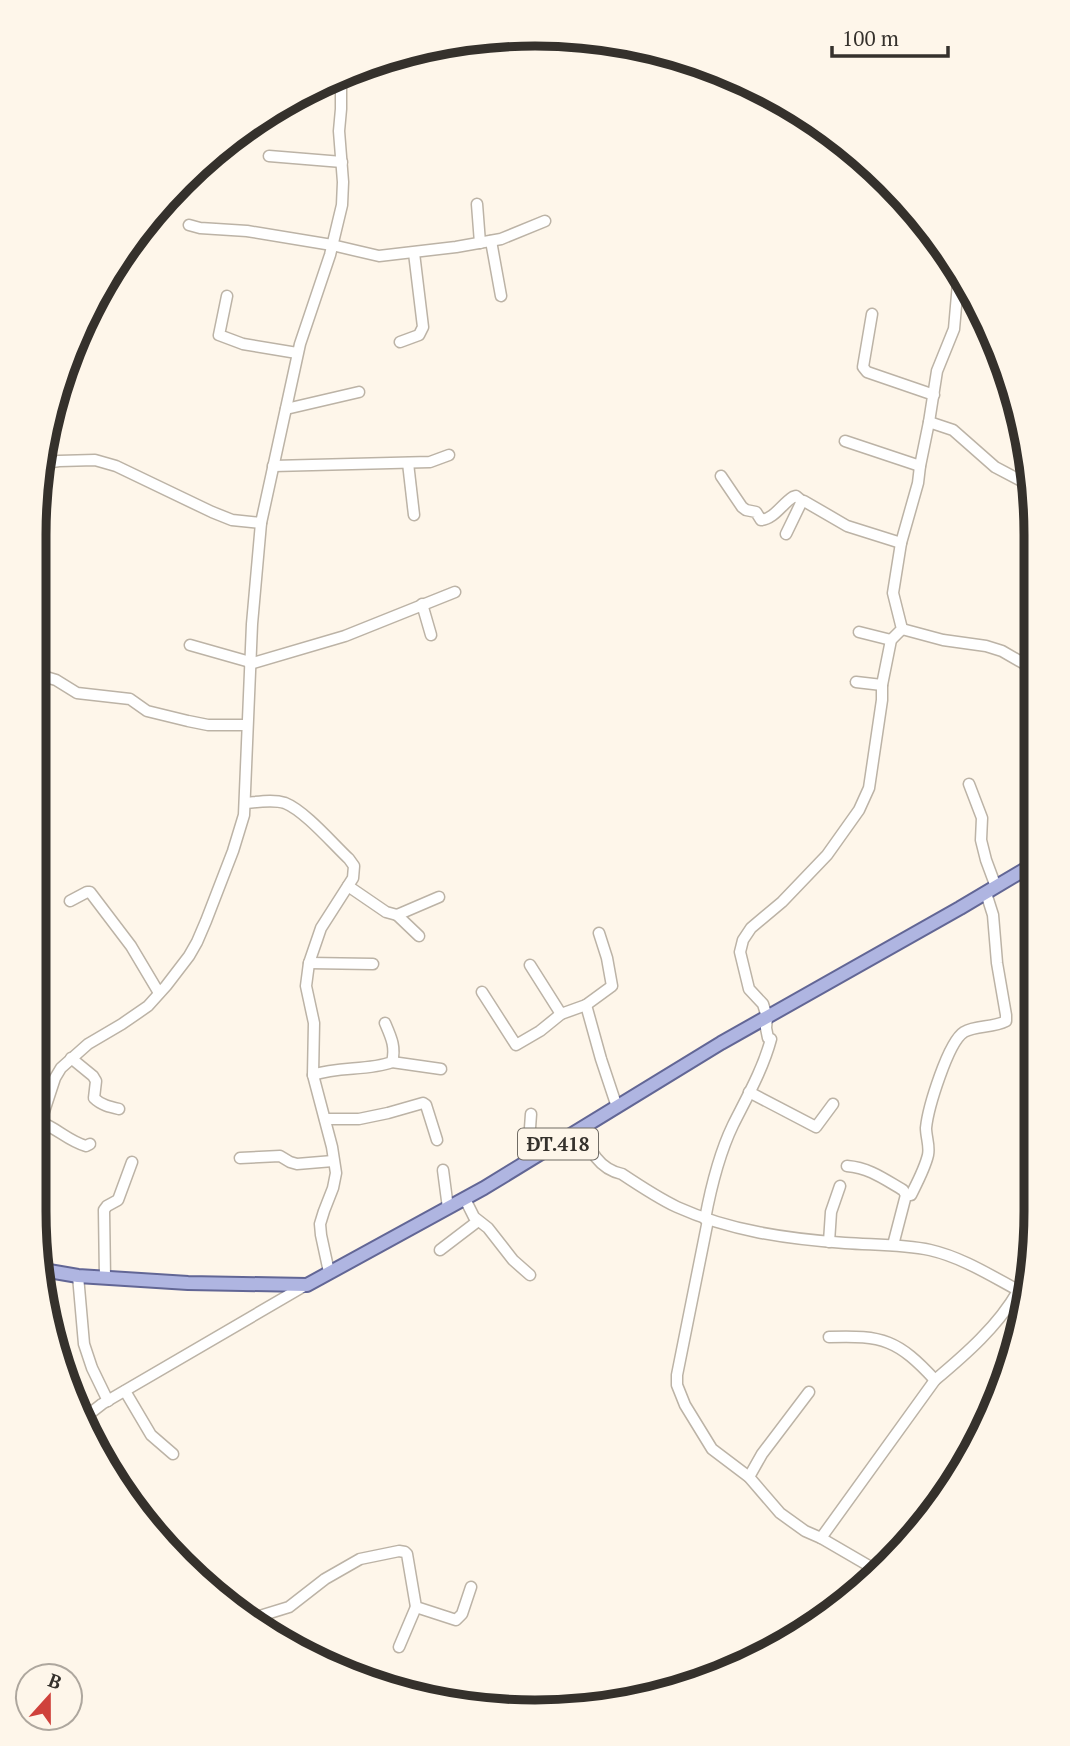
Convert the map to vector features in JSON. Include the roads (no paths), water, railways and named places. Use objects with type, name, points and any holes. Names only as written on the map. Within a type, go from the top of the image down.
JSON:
[{"type":"main road","name":"ĐT.418","points":[[307,1285],[465,1199],[767,1017],[1024,870]]},
{"type":"main road","points":[[50,1271],[78,1276],[188,1283],[307,1285]]},
{"type":"street","points":[[46,1103],[61,1068],[88,1044],[148,1006],[179,969],[197,942],[233,851],[244,815],[250,663],[261,523],[297,353],[342,205],[339,131],[341,86]]},
{"type":"street","points":[[269,156],[342,162]]},
{"type":"street","points":[[477,204],[501,296]]},
{"type":"street","points":[[189,225],[332,245],[379,257],[501,239],[545,221]]},
{"type":"street","points":[[400,341],[419,335],[423,327],[414,253]]},
{"type":"street","points":[[902,629],[892,593],[901,543],[918,483],[937,371],[954,329],[958,288]]},
{"type":"street","points":[[227,296],[219,335],[243,344],[297,353]]},
{"type":"street","points":[[872,314],[863,367],[867,372],[934,395]]},
{"type":"street","points":[[286,409],[359,392]]},
{"type":"street","points":[[929,422],[953,430],[995,467],[1021,481]]},
{"type":"street","points":[[845,441],[920,466]]},
{"type":"street","points":[[273,466],[430,462],[449,455]]},
{"type":"street","points":[[51,462],[95,460],[116,466],[232,520],[261,523]]},
{"type":"street","points":[[408,463],[414,515]]},
{"type":"street","points":[[721,476],[742,507],[755,512],[761,520],[766,521],[796,496],[846,526],[901,543]]},
{"type":"street","points":[[786,534],[802,501]]},
{"type":"street","points":[[190,645],[250,663],[345,636],[455,592]]},
{"type":"street","points":[[422,604],[431,635]]},
{"type":"street","points":[[871,1567],[805,1531],[780,1513],[749,1477],[712,1449],[685,1405],[677,1385],[677,1376],[716,1171],[732,1127],[760,1071],[771,1039],[768,1038],[763,1004],[748,989],[740,952],[743,940],[751,928],[782,902],[827,855],[859,810],[869,788],[883,700],[882,685],[891,640],[902,629]]},
{"type":"street","points":[[902,629],[943,640],[986,646],[1002,651],[1024,664]]},
{"type":"street","points":[[859,632],[891,640]]},
{"type":"street","points":[[46,676],[77,693],[130,699],[147,711],[188,721],[208,725],[247,725]]},
{"type":"street","points":[[856,682],[882,685]]},
{"type":"street","points":[[906,1195],[911,1195],[928,1155],[926,1125],[930,1108],[941,1073],[955,1043],[961,1034],[970,1030],[1006,1021],[997,962],[991,890],[981,840],[982,818],[969,784]]},
{"type":"street","points":[[246,803],[285,803],[302,813],[354,866],[353,878],[324,922],[316,940],[306,986],[314,1023],[313,1075],[332,1147],[335,1179],[320,1224],[329,1272]]},
{"type":"street","points":[[348,886],[386,912],[397,915],[419,936]]},
{"type":"street","points":[[70,901],[90,892],[131,946],[159,993]]},
{"type":"street","points":[[397,915],[439,897]]},
{"type":"street","points":[[482,992],[516,1045],[561,1014],[586,1005],[612,986],[607,958],[598,933]]},
{"type":"street","points":[[309,963],[373,964]]},
{"type":"street","points":[[530,965],[561,1014]]},
{"type":"street","points":[[586,1005],[617,1107]]},
{"type":"street","points":[[385,1023],[394,1042],[392,1062]]},
{"type":"street","points":[[71,1058],[96,1081],[94,1098],[109,1107],[120,1109]]},
{"type":"street","points":[[313,1075],[392,1062],[441,1069]]},
{"type":"street","points":[[750,1092],[816,1126],[833,1104]]},
{"type":"street","points":[[325,1119],[359,1119],[423,1103],[438,1140]]},
{"type":"street","points":[[531,1114],[530,1128],[536,1156]]},
{"type":"street","points":[[46,1127],[54,1127],[76,1143],[86,1146],[90,1144]]},
{"type":"street","points":[[582,1129],[588,1149],[614,1172],[622,1174],[659,1198],[707,1220],[762,1233],[830,1242],[893,1245],[938,1252],[981,1269],[1018,1290]]},
{"type":"street","points":[[240,1158],[280,1156],[297,1164],[333,1161]]},
{"type":"street","points":[[105,1278],[104,1209],[118,1200],[132,1162]]},
{"type":"street","points":[[847,1166],[876,1173],[904,1190],[906,1195],[893,1245]]},
{"type":"street","points":[[443,1170],[448,1208]]},
{"type":"street","points":[[830,1242],[831,1212],[840,1186]]},
{"type":"street","points":[[465,1199],[474,1217],[488,1228],[513,1260],[530,1275]]},
{"type":"street","points":[[440,1250],[478,1221]]},
{"type":"street","points":[[78,1276],[83,1344],[108,1401]]},
{"type":"street","points":[[90,1414],[108,1401],[307,1285]]},
{"type":"street","points":[[821,1538],[935,1380],[956,1363],[1016,1301]]},
{"type":"street","points":[[830,1337],[858,1336],[888,1341],[905,1351],[935,1380]]},
{"type":"street","points":[[125,1391],[151,1435],[173,1454]]},
{"type":"street","points":[[749,1477],[762,1454],[809,1392]]},
{"type":"street","points":[[260,1616],[289,1607],[325,1578],[360,1559],[399,1550],[407,1554],[416,1607],[399,1647]]},
{"type":"street","points":[[416,1607],[456,1620],[462,1614],[471,1587]]}]
